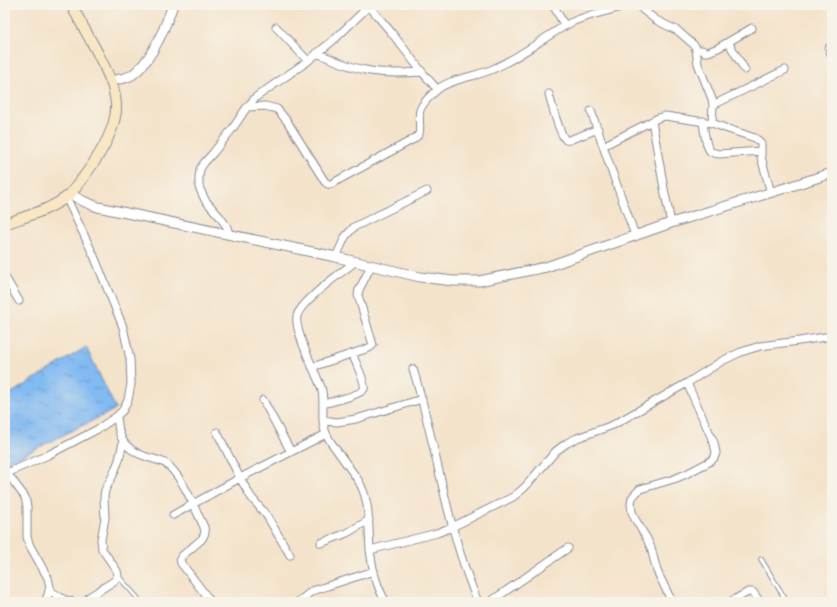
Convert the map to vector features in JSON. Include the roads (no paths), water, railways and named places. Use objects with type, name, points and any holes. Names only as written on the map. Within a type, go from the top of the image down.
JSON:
[{"type":"main road","points":[[5,224],[43,210],[68,196],[103,147],[116,115],[116,101],[113,86],[103,63],[71,5]]},
{"type":"street","points":[[110,81],[131,75],[151,54],[161,36],[173,5]]},
{"type":"street","points":[[553,5],[565,26]]},
{"type":"street","points":[[247,108],[265,106],[277,109],[287,121],[325,182],[331,184],[412,140],[418,135],[420,132],[419,117],[421,108],[438,89],[446,84],[482,74],[495,68],[518,56],[578,19],[614,10],[626,5]]},
{"type":"street","points":[[639,5],[656,20],[678,31],[695,46],[698,64],[712,99],[712,123]]},
{"type":"street","points":[[229,234],[220,217],[205,200],[199,187],[200,169],[256,97],[317,54],[369,6],[422,72],[438,89]]},
{"type":"street","points":[[276,27],[308,61]]},
{"type":"street","points":[[696,50],[708,52],[752,28]]},
{"type":"street","points":[[728,42],[744,70]]},
{"type":"street","points":[[832,44],[829,48],[832,56]]},
{"type":"street","points":[[317,54],[364,70],[390,73],[422,72]]},
{"type":"street","points":[[713,104],[785,70]]},
{"type":"street","points":[[549,94],[562,135],[565,139],[572,140],[598,129]]},
{"type":"street","points":[[591,111],[635,235]]},
{"type":"street","points":[[603,146],[665,116],[712,123],[755,138],[759,141],[763,166],[771,193]]},
{"type":"street","points":[[652,121],[671,223]]},
{"type":"street","points":[[703,121],[707,146],[713,153],[719,154],[761,151]]},
{"type":"street","points":[[68,196],[98,207],[336,257],[420,278],[453,281],[479,281],[546,267],[671,223],[832,173]]},
{"type":"street","points":[[336,257],[345,237],[354,227],[427,191]]},
{"type":"street","points":[[44,602],[47,598],[50,587],[48,578],[30,546],[27,537],[27,507],[25,497],[6,474],[48,455],[98,429],[117,416],[123,410],[128,400],[131,384],[130,360],[123,327],[68,196]]},
{"type":"street","points":[[355,262],[329,282],[304,305],[297,314],[297,326],[321,388],[323,398],[323,420],[326,434],[363,488],[366,497],[370,550],[376,582],[386,602]]},
{"type":"street","points":[[312,367],[373,346],[358,295],[371,266]]},
{"type":"street","points":[[5,277],[19,301]]},
{"type":"street","points":[[370,550],[437,533],[513,496],[524,488],[556,451],[567,443],[613,425],[687,383],[722,361],[741,352],[760,346],[832,336]]},
{"type":"street","points":[[323,404],[356,395],[363,391],[363,382],[352,354]]},
{"type":"street","points":[[413,369],[422,399],[452,527],[470,584],[478,602]]},
{"type":"street","points":[[672,602],[658,572],[647,539],[632,512],[631,504],[632,498],[640,489],[686,474],[709,462],[716,454],[714,443],[687,383]]},
{"type":"street","points":[[323,420],[337,422],[356,419],[422,399]]},
{"type":"street","points":[[263,400],[291,452]]},
{"type":"street","points":[[117,416],[120,436],[123,442],[133,451],[146,457],[160,460],[168,465],[175,473],[193,504],[206,533],[180,559],[181,563],[211,602]]},
{"type":"street","points":[[217,432],[251,497],[267,516],[290,555]]},
{"type":"street","points":[[173,515],[240,478],[326,434]]},
{"type":"street","points":[[88,602],[89,597],[114,581],[118,576],[117,571],[102,549],[101,540],[105,518],[104,496],[119,460],[123,442]]},
{"type":"street","points":[[322,543],[347,533],[368,520]]},
{"type":"street","points":[[490,602],[568,548]]},
{"type":"street","points":[[298,602],[312,591],[374,571]]},
{"type":"street","points":[[49,590],[63,599],[73,602]]},
{"type":"street","points":[[730,602],[748,592],[753,592],[760,602]]},
{"type":"lane","points":[[761,559],[787,602]]},
{"type":"lane","points":[[118,576],[141,602]]},
{"type":"water","points":[[86,347],[116,409],[5,464],[5,397]]}]
